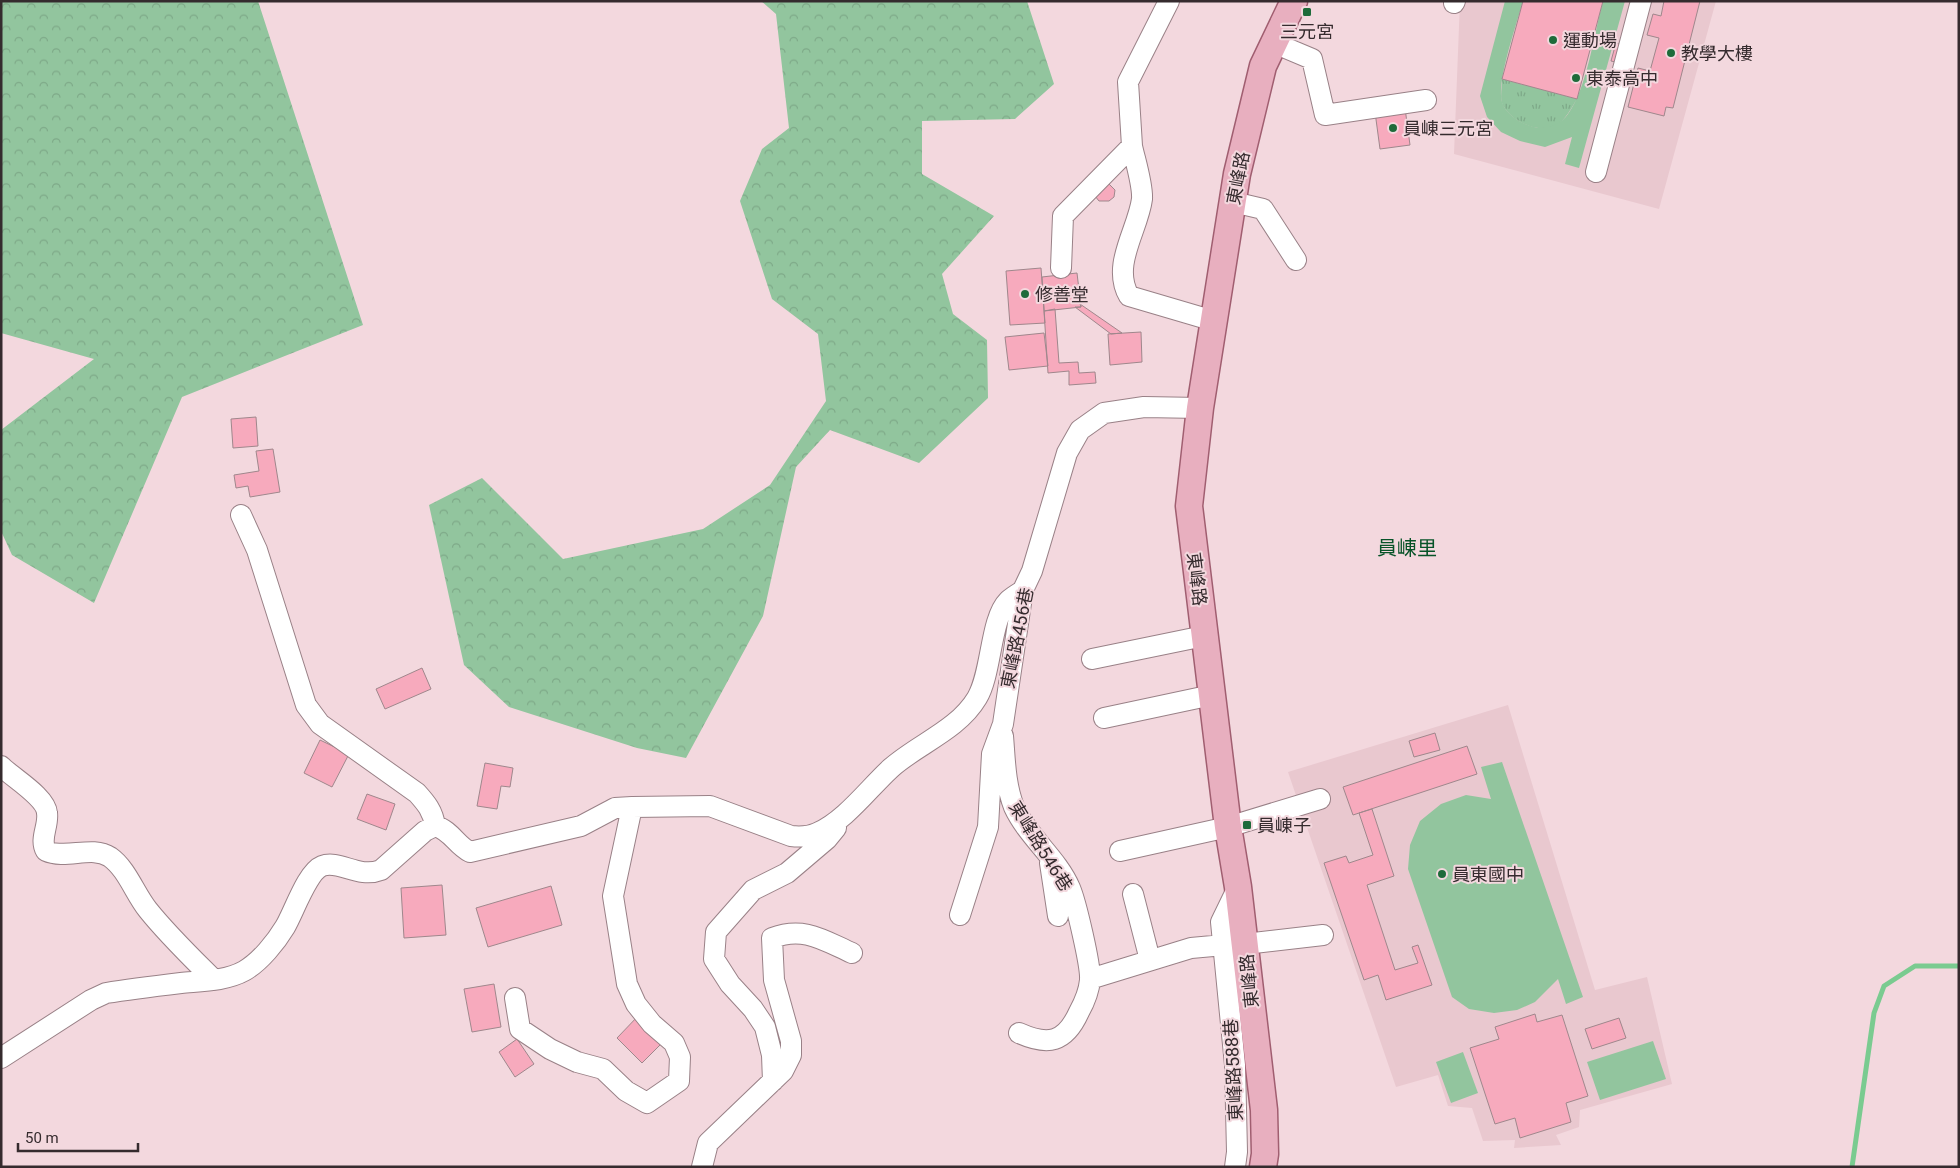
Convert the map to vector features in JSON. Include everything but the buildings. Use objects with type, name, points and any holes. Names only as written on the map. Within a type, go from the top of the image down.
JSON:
[{"type":"main road","name":"東峰路","points":[[1263,1167],[1265,1154],[1264,1110],[1234,945],[1238,887],[1228,827],[1189,506],[1200,408],[1233,202],[1250,116],[1264,66],[1294,1]]},
{"type":"street","points":[[1169,1],[1128,82],[1132,146],[1142,198],[1124,259],[1126,289],[1129,296],[1214,321]]},
{"type":"street","points":[[1596,172],[1641,1]]},
{"type":"street","points":[[1274,43],[1312,59],[1325,115],[1426,100]]},
{"type":"street","points":[[1061,268],[1063,216],[1132,146]]},
{"type":"street","points":[[1233,202],[1262,209],[1296,260]]},
{"type":"street","name":"東峰路456巷","points":[[960,915],[988,827],[992,754],[1002,724],[1023,590],[1032,571],[1067,453],[1080,430],[1104,413],[1144,407],[1200,408]]},
{"type":"street","points":[[241,515],[258,550],[306,705],[320,724],[417,792],[434,816],[435,826]]},
{"type":"street","points":[[773,1081],[772,1055],[765,1027],[753,1009],[730,984],[714,959],[716,932],[753,890],[787,873],[827,839],[858,801],[892,767],[955,723],[976,700],[983,686],[1000,612],[1008,600],[1023,590]]},
{"type":"street","points":[[1092,659],[1204,636]]},
{"type":"street","points":[[1104,718],[1212,695]]},
{"type":"street","name":"東峰路546巷","points":[[1002,724],[1010,796],[1029,834],[1050,858],[1070,887],[1090,979]]},
{"type":"street","points":[[1,766],[44,803],[48,812],[43,840],[46,851],[53,854],[90,853],[109,857],[119,867],[154,916],[214,980]]},
{"type":"street","points":[[1120,851],[1228,827],[1320,799]]},
{"type":"street","points":[[1,1058],[106,993],[214,980],[243,972],[256,963],[284,928],[308,881],[322,866],[330,865],[356,872],[373,873],[381,870],[425,830],[435,826],[444,828],[464,850],[479,852],[581,826],[615,808],[710,806],[725,810],[775,832],[804,837],[818,833],[858,801]]},
{"type":"street","points":[[515,998],[520,1029],[550,1049],[578,1062],[603,1070],[626,1091],[647,1103],[679,1081],[680,1058],[674,1043],[652,1024],[636,1004],[627,984],[613,896],[632,807]]},
{"type":"street","points":[[1050,858],[1058,916]]},
{"type":"street","points":[[1133,894],[1150,960]]},
{"type":"street","points":[[702,1167],[708,1143],[783,1071],[791,1055],[791,1041],[774,980],[772,938],[789,932],[816,936],[852,954]]},
{"type":"street","points":[[1018,1033],[1033,1039],[1047,1041],[1062,1037],[1073,1026],[1084,1002],[1090,979],[1191,948],[1323,935]]},
{"type":"street","name":"東峰路588巷","points":[[1234,945],[1235,1167]]},
{"type":"shaded area","name":"東泰高中","points":[[1460,1],[1716,1],[1659,209],[1454,154]]},
{"type":"shaded area","name":"員東國中","points":[[1508,705],[1595,990],[1647,977],[1672,1084],[1580,1110],[1579,1127],[1556,1135],[1561,1145],[1514,1148],[1515,1140],[1483,1141],[1472,1108],[1448,1106],[1438,1075],[1396,1087],[1288,772]]},
{"type":"green space","points":[[1,1],[258,1],[363,325],[182,397],[94,603],[12,555],[1,531],[1,430],[94,359],[1,333]]},
{"type":"green space","points":[[761,1],[1027,1],[1054,84],[1015,119],[922,121],[922,174],[994,216],[942,274],[953,314],[987,340],[988,398],[919,463],[830,430],[796,467],[763,616],[686,758],[637,748],[509,707],[464,665],[429,505],[482,478],[563,559],[703,529],[770,485],[826,401],[818,334],[772,299],[740,201],[762,149],[789,128],[776,14]]},
{"type":"green space","points":[[1505,1],[1523,1],[1504,67],[1501,93],[1502,102],[1511,115],[1524,124],[1544,128],[1553,126],[1561,121],[1575,103],[1585,76],[1603,1],[1625,1],[1579,168],[1565,164],[1572,137],[1545,147],[1520,141],[1501,132],[1487,117],[1480,96]]},
{"type":"green space","points":[[1502,79],[1577,99],[1560,123],[1545,128],[1530,126],[1516,119],[1505,109],[1501,101]]},
{"type":"green space","points":[[1502,762],[1583,997],[1566,1004],[1558,979],[1535,1002],[1517,1010],[1494,1013],[1469,1009],[1452,997],[1408,869],[1410,845],[1420,821],[1441,804],[1466,795],[1491,799],[1481,767]]},
{"type":"green space","points":[[1653,1041],[1666,1079],[1600,1100],[1587,1062]]},
{"type":"green space","points":[[1463,1052],[1478,1093],[1451,1103],[1436,1062]]},
{"type":"waterway","points":[[1852,1167],[1874,1013],[1884,986],[1915,966],[1959,966]]},
{"type":"place","name":"三元宮","points":[[1307,12]]},
{"type":"place","name":"運動場","points":[[1553,40]]},
{"type":"place","name":"教學大樓","points":[[1671,53]]},
{"type":"place","name":"東泰高中","points":[[1576,78]]},
{"type":"place","name":"員崠三元宮","points":[[1393,128]]},
{"type":"place","name":"修善堂","points":[[1025,294]]},
{"type":"place","name":"員崠子","points":[[1247,825]]},
{"type":"place","name":"員東國中","points":[[1442,874]]},
{"type":"district","name":"員崠里","points":[[1407,548]]}]
